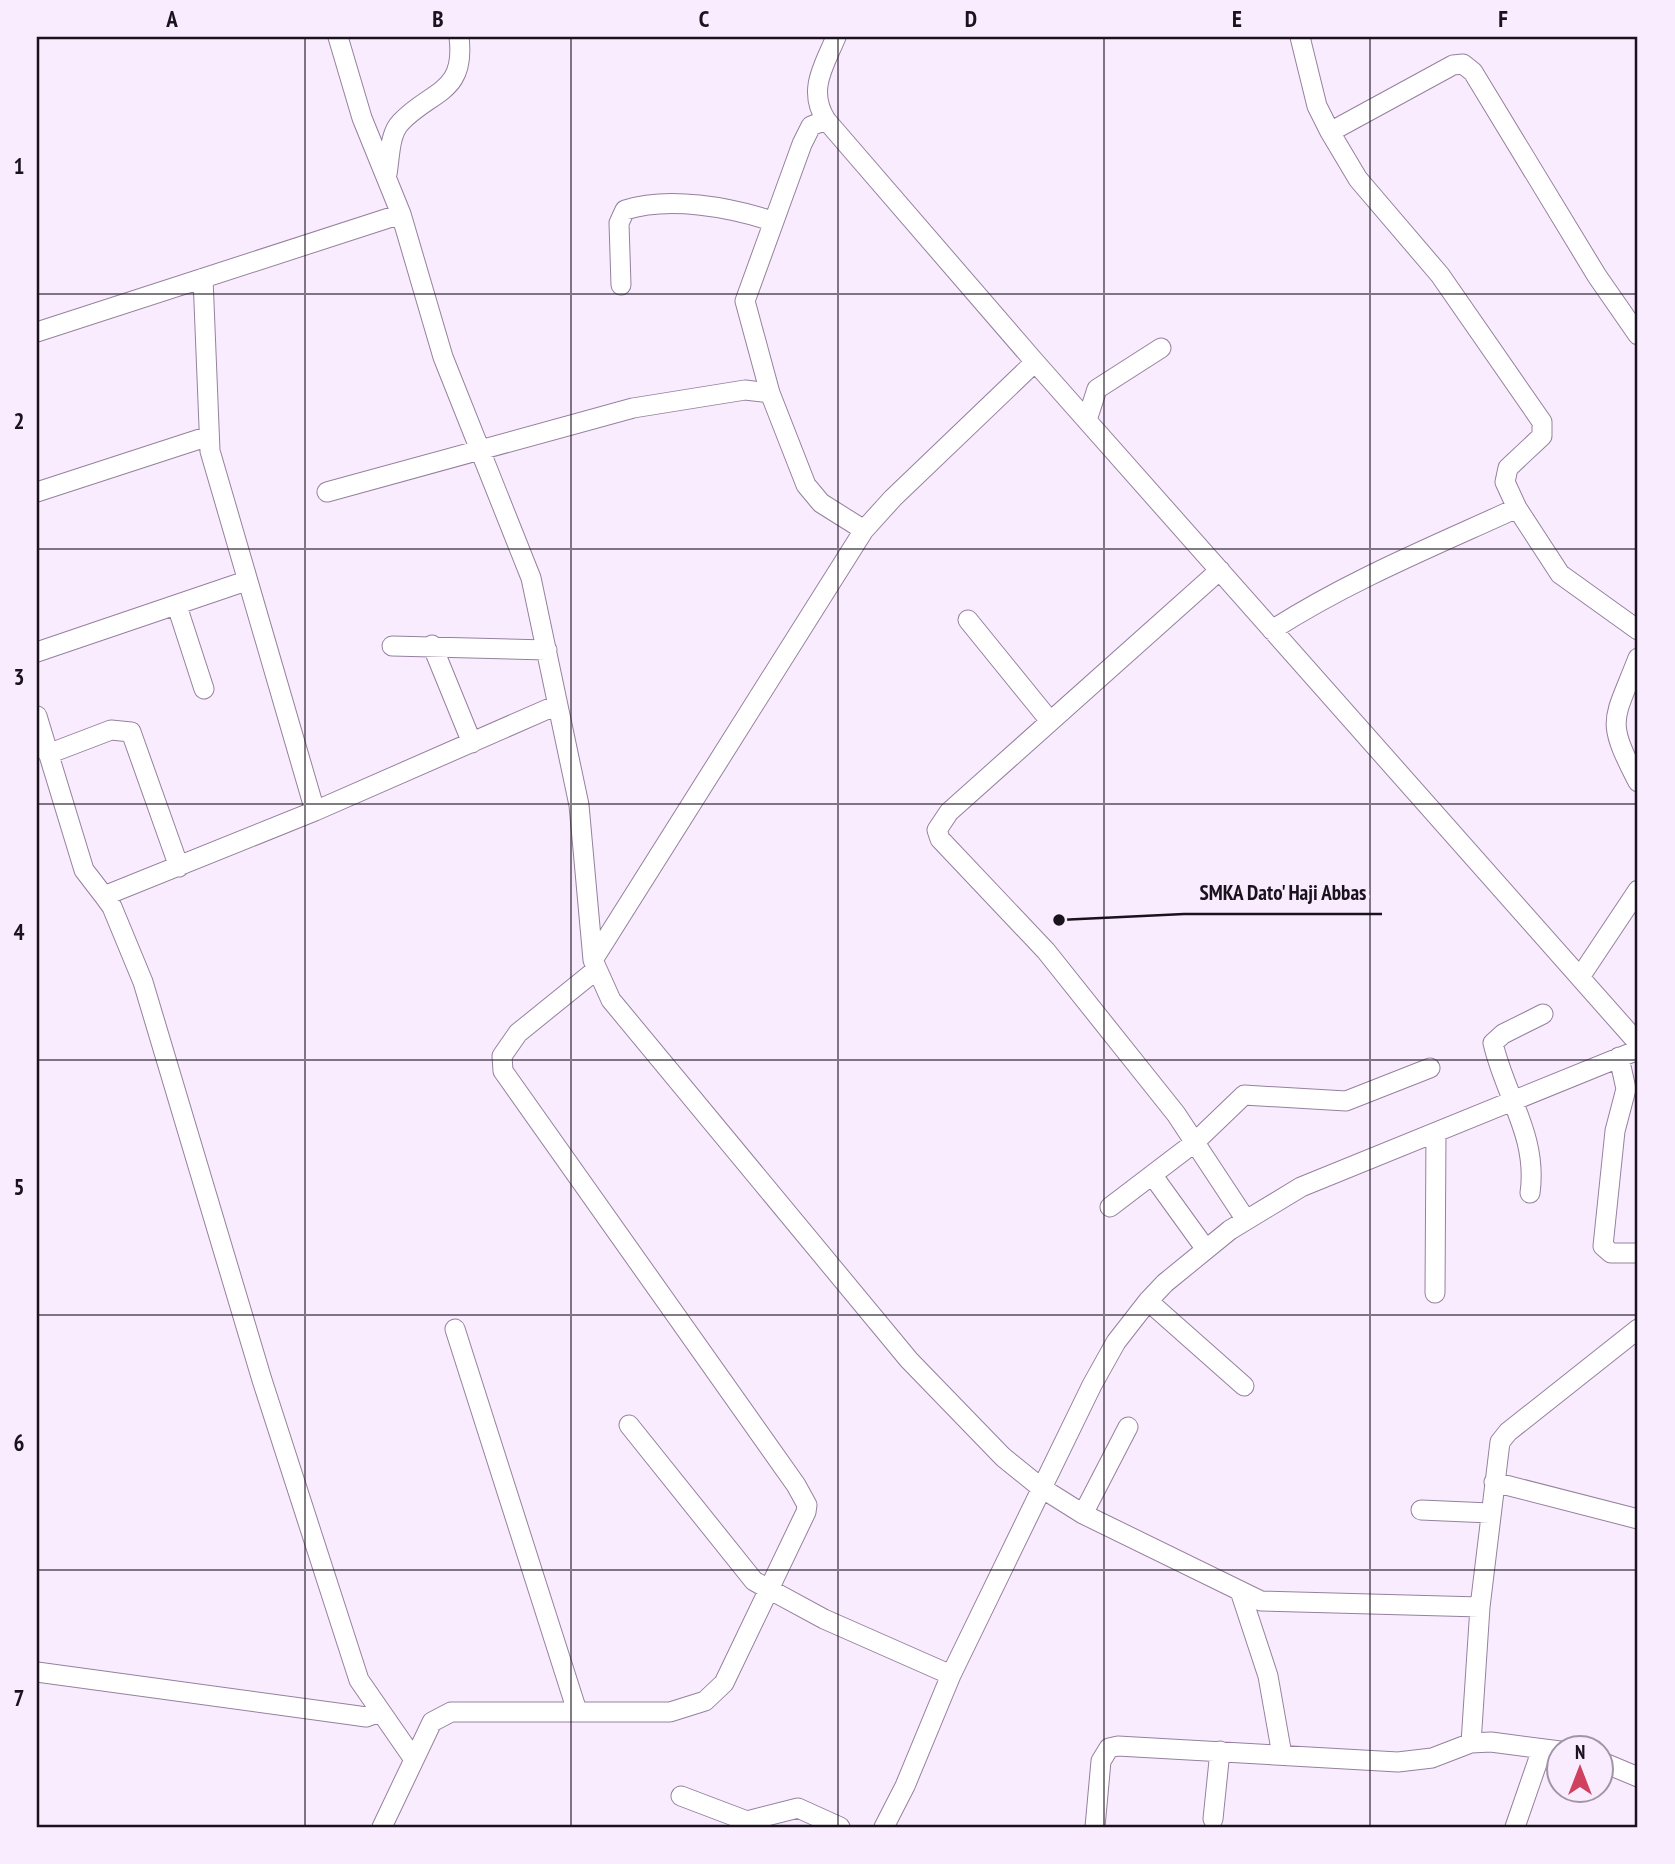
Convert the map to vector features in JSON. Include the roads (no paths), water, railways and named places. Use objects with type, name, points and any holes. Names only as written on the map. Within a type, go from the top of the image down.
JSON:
[{"type":"street","points":[[338,37],[362,118],[401,214],[443,357],[525,561],[547,650],[579,805],[594,965],[611,1000],[909,1360],[1003,1457],[1040,1487],[1083,1514],[1241,1594],[1278,1604],[1480,1607]]},
{"type":"street","points":[[386,176],[395,131],[401,122],[450,86],[460,60],[459,37]]},
{"type":"street","points":[[836,37],[815,87],[818,108],[826,120],[1035,362],[1638,1044]]},
{"type":"street","points":[[1300,37],[1317,106],[1329,132],[1358,179],[1440,275],[1542,422],[1542,436],[1513,462],[1505,475],[1505,482],[1517,508],[1560,573],[1638,630]]},
{"type":"street","points":[[1329,132],[1452,65],[1463,64],[1473,72],[1597,276],[1638,335]]},
{"type":"street","points":[[826,120],[816,123],[808,131],[772,221],[745,301],[770,393],[806,485],[821,503],[864,530]]},
{"type":"street","points":[[621,285],[619,223],[625,210],[650,205],[712,206],[772,221]]},
{"type":"street","points":[[37,332],[401,214]]},
{"type":"street","points":[[203,278],[209,436],[214,465],[315,811]]},
{"type":"street","points":[[1062,392],[1097,389],[1161,348]]},
{"type":"street","points":[[382,1827],[432,1722],[451,1712],[670,1712],[705,1702],[724,1683],[766,1591],[803,1521],[807,1505],[805,1499],[594,1202],[501,1063],[505,1049],[519,1033],[594,965],[864,530],[892,498],[1035,362]]},
{"type":"street","points":[[1087,420],[1097,389]]},
{"type":"street","points":[[327,492],[633,408],[745,390],[770,393]]},
{"type":"street","points":[[37,492],[209,436]]},
{"type":"street","points":[[1272,630],[1319,600],[1365,577],[1517,508]]},
{"type":"street","points":[[1220,570],[949,812],[939,824],[940,839],[1046,951],[1176,1114],[1245,1220]]},
{"type":"street","points":[[37,652],[246,581]]},
{"type":"street","points":[[177,606],[204,689]]},
{"type":"street","points":[[968,620],[1050,721]]},
{"type":"street","points":[[432,645],[472,743]]},
{"type":"street","points":[[392,646],[547,650]]},
{"type":"street","points":[[1638,658],[1614,728],[1617,741],[1638,782]]},
{"type":"street","points":[[104,896],[315,811],[557,705]]},
{"type":"street","points":[[37,716],[84,870],[93,886],[112,907],[144,982],[306,1516],[359,1680],[413,1758]]},
{"type":"street","points":[[48,754],[111,730],[131,732],[179,867]]},
{"type":"street","points":[[1580,977],[1638,890]]},
{"type":"street","points":[[1530,1193],[1531,1159],[1515,1101],[1493,1043],[1503,1034],[1544,1014]]},
{"type":"street","points":[[884,1827],[905,1786],[951,1675],[1040,1487],[1116,1342],[1148,1301],[1205,1248],[1245,1220],[1301,1187],[1638,1050]]},
{"type":"street","points":[[1619,1057],[1626,1089],[1615,1131],[1603,1246],[1611,1253],[1638,1253]]},
{"type":"street","points":[[1110,1207],[1194,1143],[1244,1095],[1346,1101],[1430,1068]]},
{"type":"street","points":[[1435,1293],[1436,1133]]},
{"type":"street","points":[[1153,1176],[1205,1248]]},
{"type":"street","points":[[1148,1301],[1244,1386]]},
{"type":"street","points":[[455,1329],[577,1711]]},
{"type":"street","points":[[1471,1743],[1480,1607],[1497,1451],[1507,1432],[1638,1329]]},
{"type":"street","points":[[629,1425],[744,1572],[766,1591],[951,1675]]},
{"type":"street","points":[[1083,1514],[1128,1427]]},
{"type":"street","points":[[1494,1482],[1638,1519]]},
{"type":"street","points":[[1421,1510],[1490,1513]]},
{"type":"street","points":[[1241,1594],[1268,1676],[1282,1755]]},
{"type":"street","points":[[37,1672],[366,1717],[380,1712]]},
{"type":"street","points":[[1095,1827],[1101,1761],[1109,1748],[1151,1746],[1406,1761],[1432,1758],[1471,1743],[1546,1750]]},
{"type":"street","points":[[1213,1819],[1220,1751]]},
{"type":"street","points":[[1515,1827],[1546,1761]]},
{"type":"street","points":[[1616,1768],[1638,1777]]},
{"type":"street","points":[[681,1796],[747,1821],[798,1808],[840,1827]]},
{"type":"place","name":"SMKA Dato' Haji Abbas","points":[[1059,920]]}]
